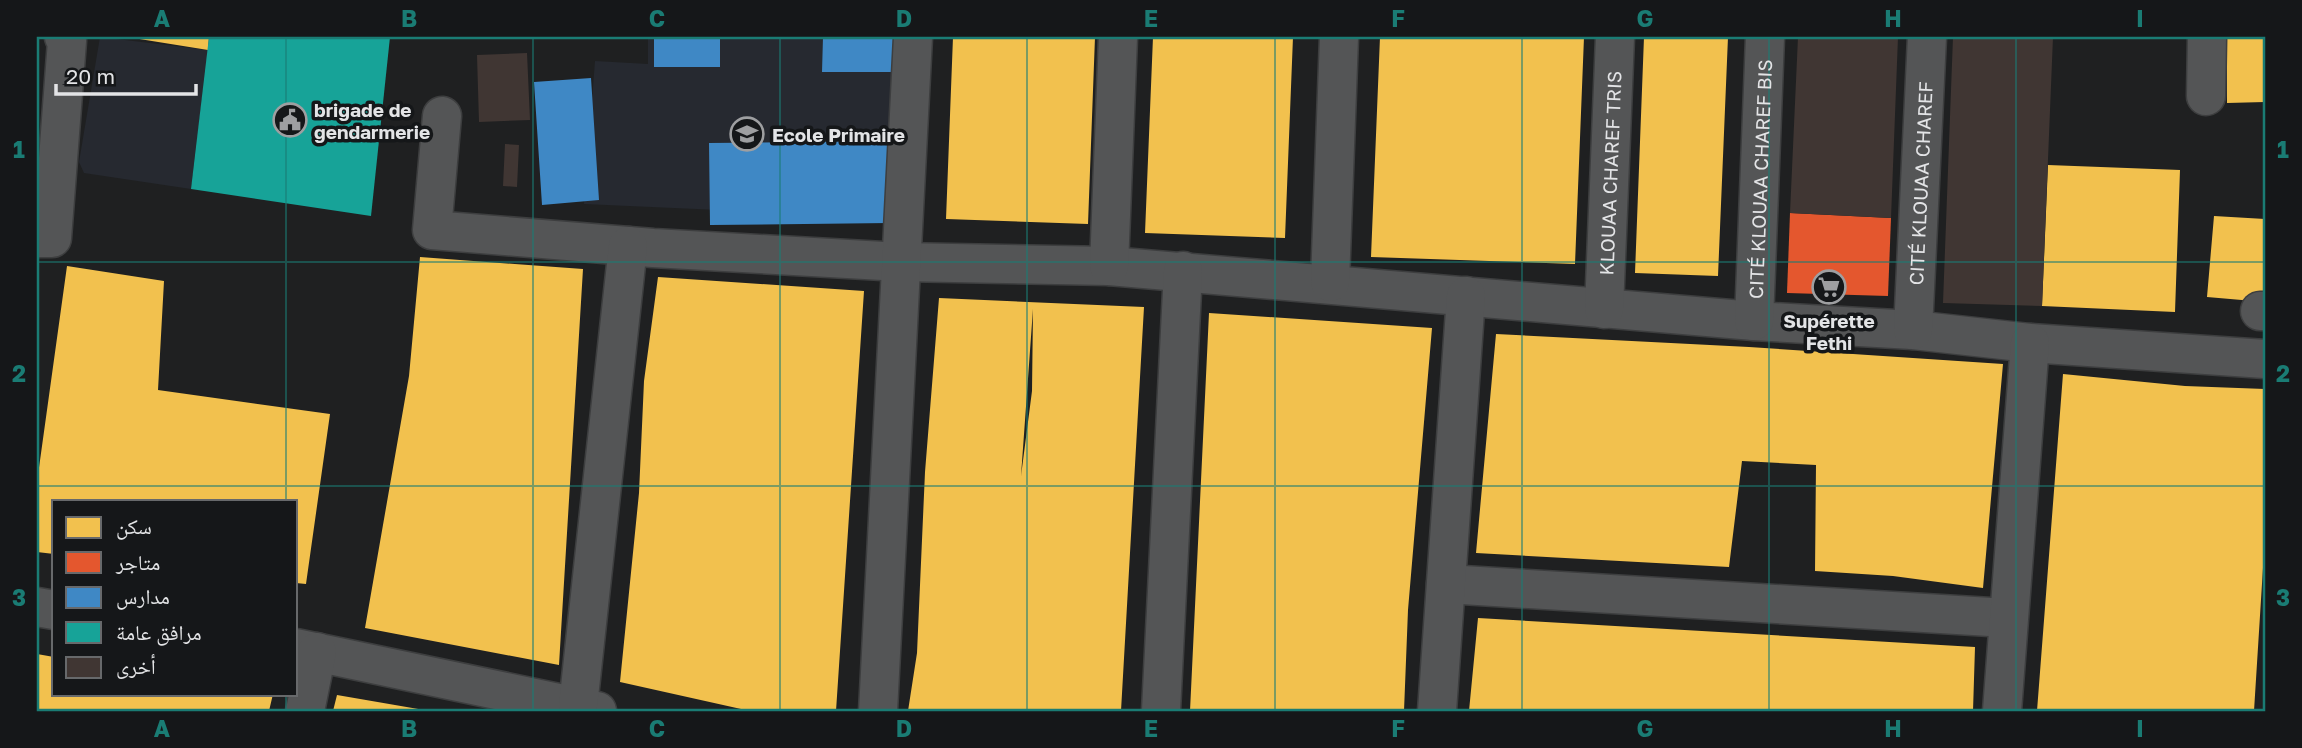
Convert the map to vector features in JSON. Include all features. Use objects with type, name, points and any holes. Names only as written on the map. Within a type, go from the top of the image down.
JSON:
[{"type":"street","points":[[37,238],[52,238],[67,41],[64,37]]},
{"type":"street","points":[[878,711],[914,37]]},
{"type":"street","points":[[1109,266],[1118,37]]},
{"type":"street","points":[[1329,282],[1339,37]]},
{"type":"street","name":"KLOUAA CHAREF TRIS","points":[[1604,309],[1615,37]]},
{"type":"street","name":"CITÉ KLOUAA CHAREF BIS","points":[[1754,321],[1765,37]]},
{"type":"street","name":"CITÉ KLOUAA CHAREF","points":[[1913,330],[1927,37]]},
{"type":"street","points":[[2206,96],[2207,37]]},
{"type":"street","points":[[442,116],[432,230],[628,246],[901,262],[1109,266],[1183,271],[1329,282],[1604,309],[1913,330],[2030,343],[2265,359]]},
{"type":"street","points":[[305,711],[306,650],[587,709],[628,246]]},
{"type":"street","points":[[1161,711],[1183,271]]},
{"type":"street","points":[[1437,711],[1466,296]]},
{"type":"street","points":[[2002,711],[2030,343]]},
{"type":"street","points":[[1446,584],[2007,618]]},
{"type":"shaded area","points":[[100,37],[208,50],[191,189],[84,173],[79,162]]},
{"type":"shaded area","name":"Ecole Primaire","points":[[648,37],[905,37],[903,218],[584,204],[595,61],[648,64]]},
{"type":"building: سكن","points":[[127,37],[209,37],[208,50]]},
{"type":"building: سكن","points":[[953,37],[1095,37],[1088,224],[946,219]]},
{"type":"building: سكن","points":[[1153,37],[1293,37],[1285,238],[1145,233]]},
{"type":"building: سكن","points":[[1380,37],[1584,37],[1575,264],[1371,257]]},
{"type":"building: سكن","points":[[1644,37],[1728,37],[1718,276],[1635,273]]},
{"type":"building: سكن","points":[[2227,37],[2265,37],[2265,102],[2227,103]]},
{"type":"building: سكن","points":[[2048,165],[2180,170],[2175,312],[2042,306]]},
{"type":"building: سكن","points":[[2214,216],[2265,219],[2265,302],[2207,297]]},
{"type":"building: سكن","points":[[420,257],[583,269],[559,665],[365,628],[409,376]]},
{"type":"building: سكن","points":[[67,266],[164,281],[158,390],[330,414],[306,584],[298,583],[298,500],[52,500],[52,554],[37,552],[37,482]]},
{"type":"building: سكن","points":[[658,277],[864,291],[836,711],[750,711],[620,682],[639,493],[644,381]]},
{"type":"building: سكن","points":[[939,298],[1144,307],[1121,711],[908,711],[917,653],[925,472]],"holes":[[[1033,309],[1032,391],[1021,476]]]},
{"type":"building: سكن","points":[[1209,313],[1432,328],[1408,610],[1404,711],[1190,711]]},
{"type":"building: سكن","points":[[1496,334],[2003,364],[1983,588],[1893,576],[1815,571],[1816,465],[1742,461],[1729,567],[1476,553]]},
{"type":"building: سكن","points":[[2063,374],[2185,386],[2265,389],[2265,536],[2254,711],[2037,711]]},
{"type":"building: سكن","points":[[1478,618],[1975,647],[1973,711],[1469,711]]},
{"type":"building: سكن","points":[[37,654],[52,657],[52,696],[273,696],[269,711],[37,711]]},
{"type":"building: سكن","points":[[337,695],[424,710],[424,711],[333,711]]},
{"type":"building: متاجر","points":[[1790,213],[1891,218],[1888,296],[1787,293]]},
{"type":"building: مدارس","points":[[654,37],[720,37],[720,67],[654,67]]},
{"type":"building: مدارس","points":[[823,37],[898,37],[897,72],[822,72]]},
{"type":"building: مدارس","points":[[591,78],[599,200],[542,205],[534,82]]},
{"type":"building: مدارس","points":[[890,141],[890,223],[710,225],[709,143]]},
{"type":"building: مرافق عامة","name":"brigade de gendarmerie","points":[[209,37],[390,37],[371,216],[191,189]]},
{"type":"building: أخرى","points":[[1798,37],[1898,37],[1891,218],[1790,213]]},
{"type":"building: أخرى","points":[[1953,37],[2053,37],[2042,306],[1943,303]]},
{"type":"building: أخرى","points":[[527,53],[530,120],[479,122],[477,55]]},
{"type":"building: أخرى","points":[[505,144],[519,145],[517,187],[503,186]]},
{"type":"place","name":"brigade de gendarmerie","points":[[290,120]]},
{"type":"place","name":"Ecole Primaire","points":[[747,134]]},
{"type":"place","name":"Supérette Fethi","points":[[1829,287]]}]
